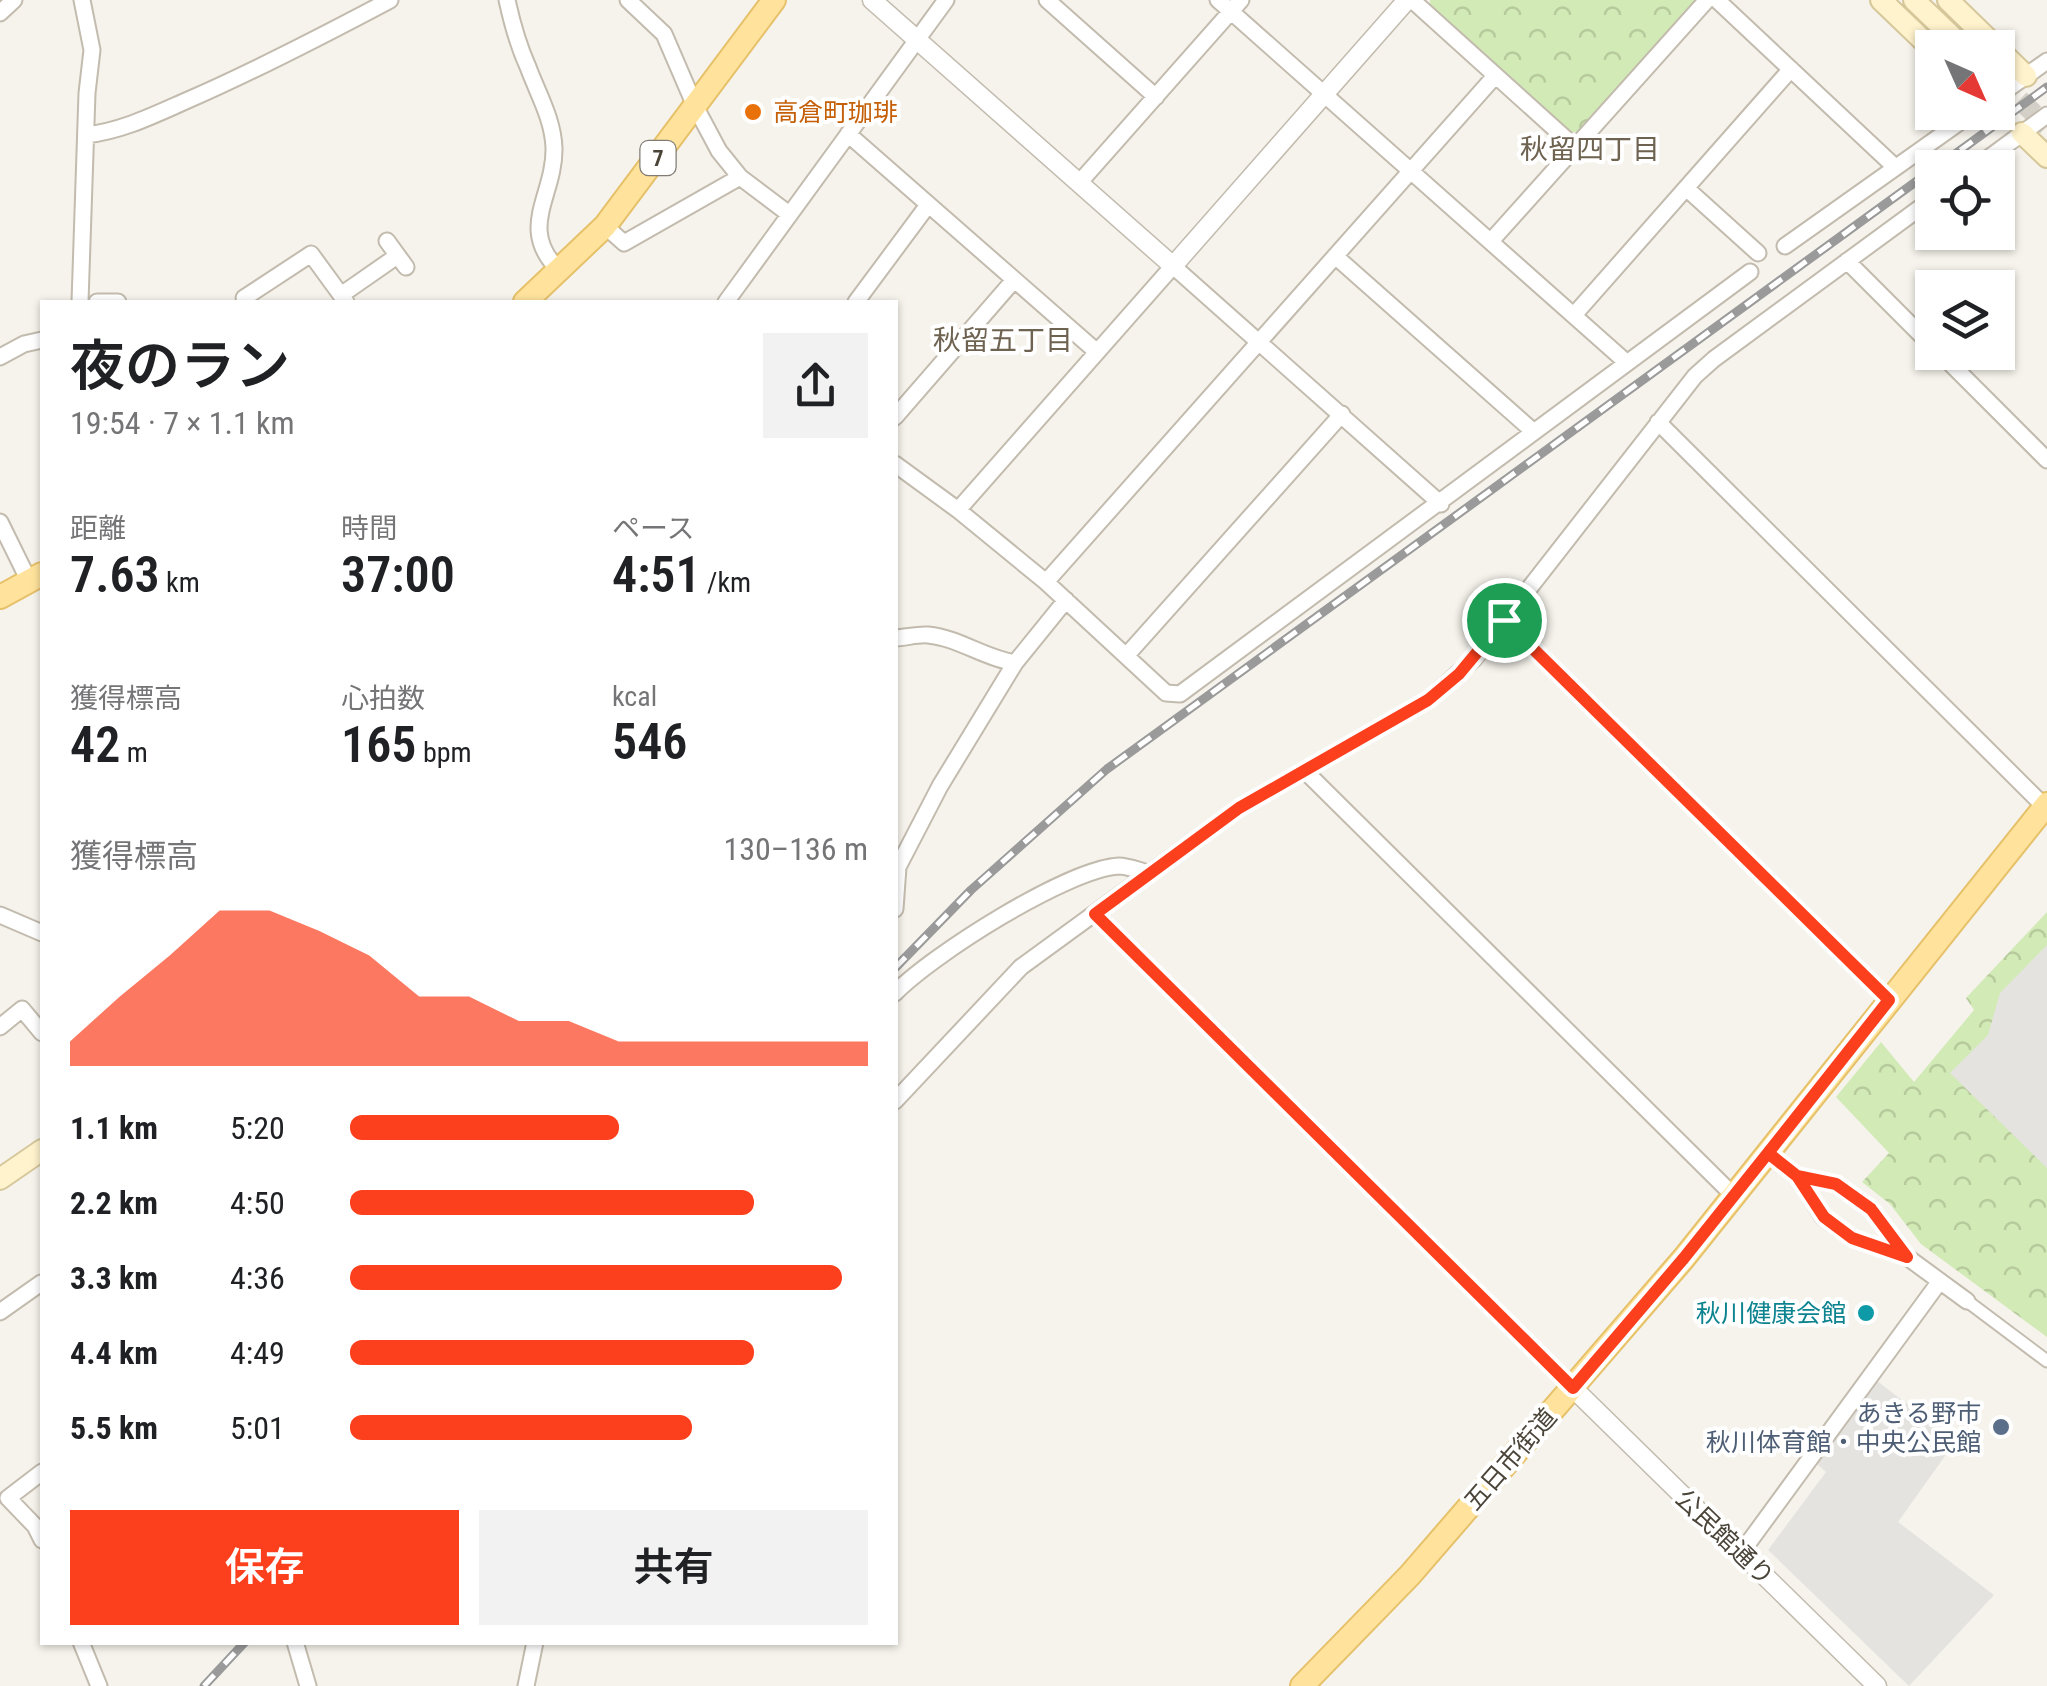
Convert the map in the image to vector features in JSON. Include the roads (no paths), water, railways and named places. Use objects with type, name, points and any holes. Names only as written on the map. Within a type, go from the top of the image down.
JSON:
[{"type":"main road","name":"7","points":[[527,300],[605,226],[774,0]]},
{"type":"main road","points":[[1881,0],[1915,33]]},
{"type":"main road","points":[[1914,0],[1945,30]]},
{"type":"main road","points":[[1948,0],[2026,76]]},
{"type":"main road","points":[[2022,133],[2047,157]]},
{"type":"main road","points":[[0,597],[36,578]]},
{"type":"main road","name":"五日市街道","points":[[1302,1686],[1410,1575],[1573,1388],[1734,1196],[2046,805]]},
{"type":"main road","points":[[0,1179],[40,1151]]},
{"type":"street","points":[[0,14],[14,0]]},
{"type":"street","points":[[80,300],[92,50],[82,0]]},
{"type":"street","points":[[86,136],[131,125],[215,88],[390,0]]},
{"type":"street","points":[[508,0],[513,30],[554,130],[554,157],[538,223],[546,258],[560,271]]},
{"type":"street","points":[[628,0],[664,34],[719,151],[740,177],[790,214]]},
{"type":"street","points":[[872,0],[1441,504]]},
{"type":"street","points":[[727,300],[946,0]]},
{"type":"street","points":[[1046,0],[1156,97]]},
{"type":"street","points":[[1218,0],[1236,6],[1324,94],[1626,362]]},
{"type":"street","points":[[958,510],[1409,0],[1576,147]]},
{"type":"street","points":[[1491,242],[1707,0]]},
{"type":"street","points":[[1717,0],[1895,167]]},
{"type":"street","points":[[1079,183],[1236,6]]},
{"type":"street","points":[[2015,84],[2047,61]]},
{"type":"street","points":[[1574,315],[1791,69]]},
{"type":"street","points":[[1046,582],[1495,76]]},
{"type":"street","points":[[1999,150],[2047,115]]},
{"type":"street","points":[[1785,246],[1948,130]]},
{"type":"street","points":[[848,134],[1096,352]]},
{"type":"street","points":[[605,226],[624,243],[740,177]]},
{"type":"street","points":[[1686,188],[1758,253]]},
{"type":"street","points":[[857,300],[928,205]]},
{"type":"street","points":[[898,1098],[1021,967],[1239,808],[1445,688],[1504,620],[1658,422],[1714,359],[1915,211]]},
{"type":"street","points":[[246,300],[311,254],[343,299],[402,262],[386,240]]},
{"type":"street","points":[[1335,256],[1534,432]]},
{"type":"street","points":[[1847,261],[1915,329]]},
{"type":"street","points":[[898,466],[1046,582],[1166,693],[1180,694],[1750,272]]},
{"type":"street","points":[[898,414],[1014,280]]},
{"type":"street","points":[[0,357],[40,340]]},
{"type":"street","points":[[1957,370],[2047,460]]},
{"type":"street","points":[[1126,656],[1342,414]]},
{"type":"street","points":[[1658,422],[2046,805]]},
{"type":"street","points":[[0,522],[36,578]]},
{"type":"street","points":[[898,866],[940,786],[1014,663],[1066,600]]},
{"type":"street","points":[[1504,620],[1889,1000]]},
{"type":"street","points":[[898,640],[923,634],[1014,663]]},
{"type":"street","points":[[1304,770],[1734,1196]]},
{"type":"street","points":[[898,990],[910,977],[1002,916],[1070,880],[1121,866],[1149,874]]},
{"type":"street","points":[[1095,914],[1573,1388]]},
{"type":"street","points":[[0,916],[40,931]]},
{"type":"street","points":[[0,1026],[22,1009],[40,1031]]},
{"type":"street","points":[[1768,1153],[1797,1176],[1824,1217],[1852,1238],[1907,1257],[2047,1360]]},
{"type":"street","points":[[1797,1176],[1836,1184],[1871,1209],[1907,1257]]},
{"type":"street","points":[[1816,1206],[1816,1196],[1823,1187],[1836,1184]]},
{"type":"street","points":[[1852,1238],[1869,1235],[1876,1225],[1871,1209]]},
{"type":"street","points":[[1741,1553],[1940,1281]]},
{"type":"street","points":[[0,1312],[40,1284]]},
{"type":"street","name":"公民館通り","points":[[1573,1388],[1876,1686]]},
{"type":"street","points":[[40,1473],[3,1499],[34,1526],[40,1536]]},
{"type":"street","points":[[82,1645],[99,1686]]},
{"type":"street","points":[[297,1645],[308,1686]]},
{"type":"street","points":[[526,1686],[534,1645]]},
{"type":"tunnel","points":[[2015,95],[2047,126]]},
{"type":"railway","points":[[1961,150],[2047,87]]},
{"type":"railway","points":[[898,965],[971,890],[1107,769],[1915,182]]},
{"type":"railway","points":[[204,1686],[242,1645]]},
{"type":"place","name":"高倉町珈琲","points":[[753,112]]},
{"type":"place","name":"秋川健康会館","points":[[1866,1313]]},
{"type":"place","name":"あきる野市 秋川体育館・中央公民館","points":[[2001,1427]]},
{"type":"district","name":"秋留四丁目","points":[[1590,149]]},
{"type":"district","name":"秋留五丁目","points":[[1003,340]]}]
